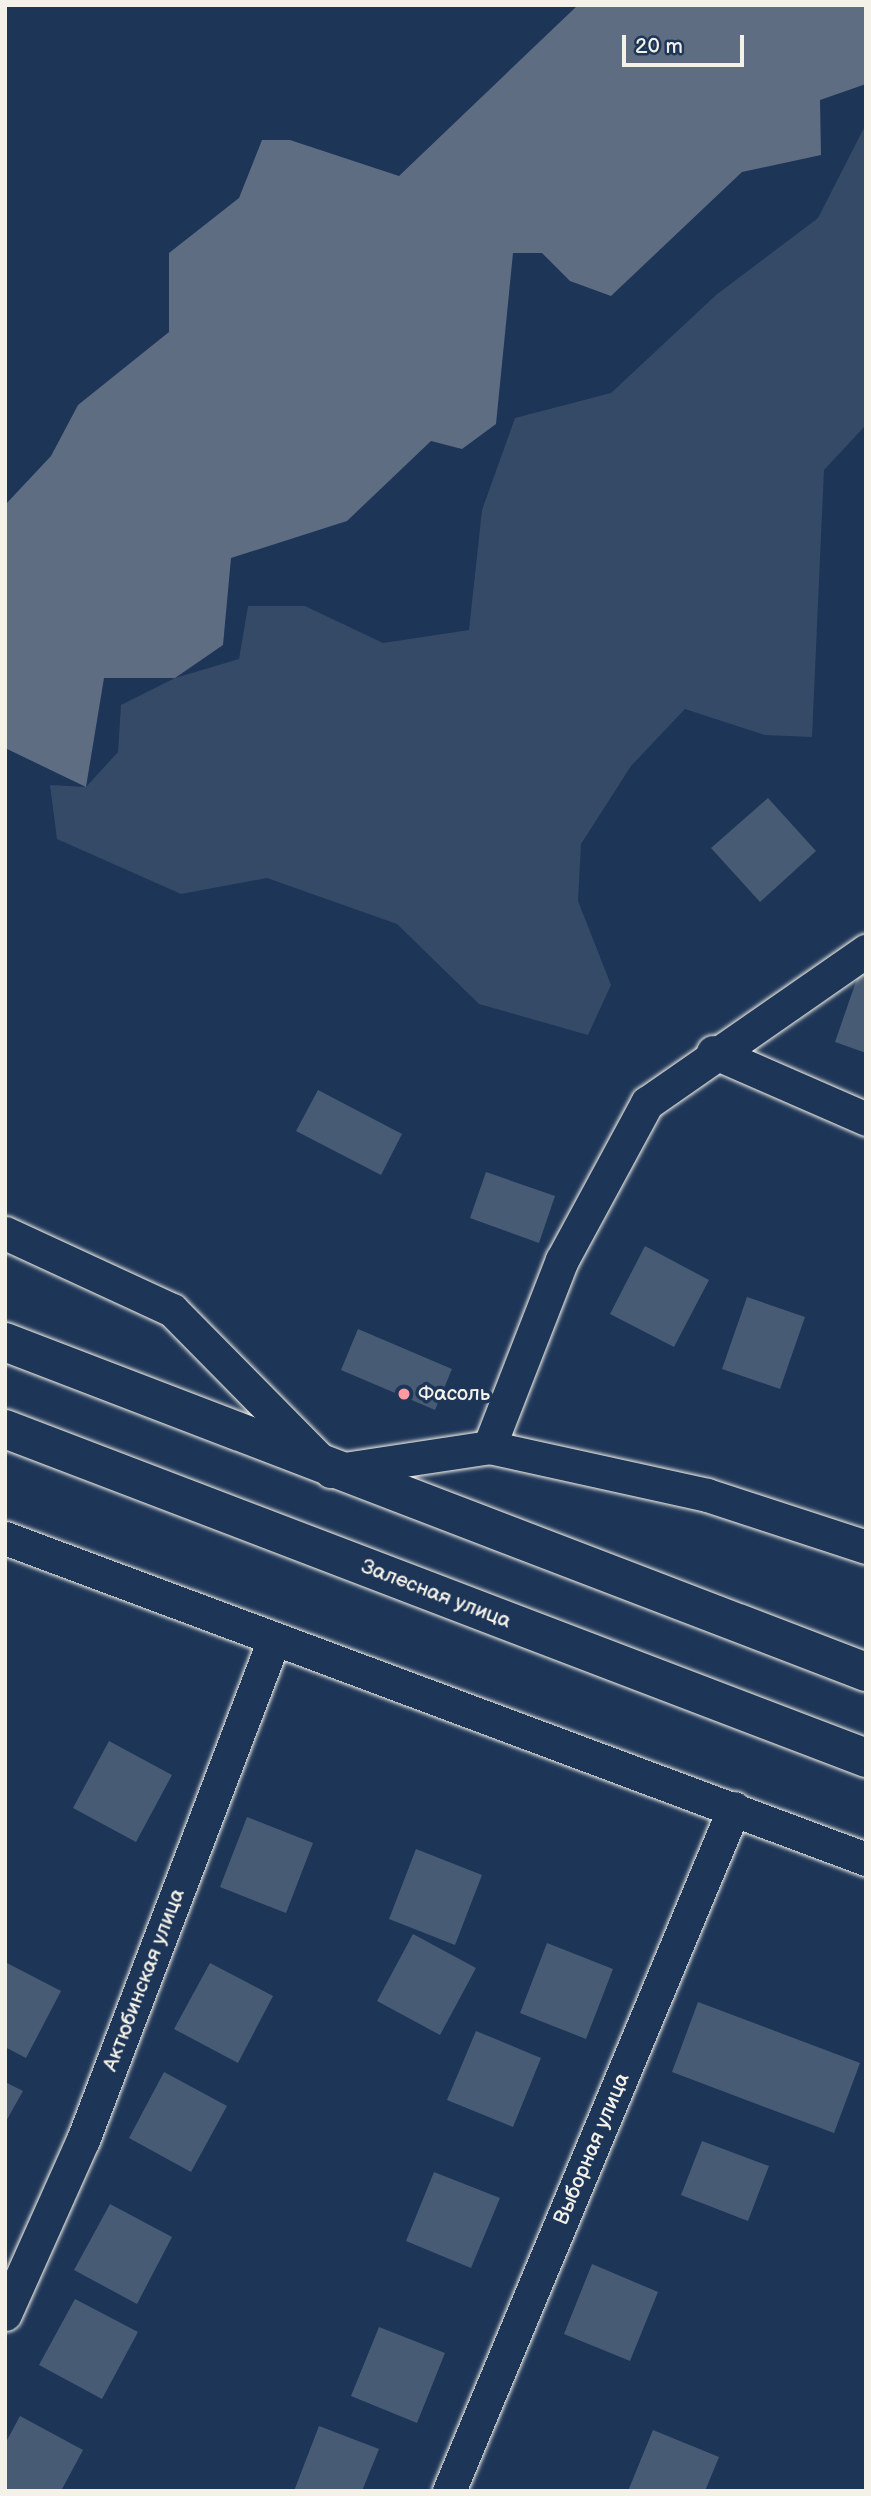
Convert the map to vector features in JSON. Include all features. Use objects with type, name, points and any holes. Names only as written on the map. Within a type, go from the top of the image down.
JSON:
[{"type":"main road","points":[[5,1342],[331,1471],[866,1672]]},
{"type":"main road","name":"Залесная улица","points":[[5,1429],[866,1758]]},
{"type":"street","points":[[489,1447],[562,1260],[647,1103],[713,1052],[866,951]]},
{"type":"street","points":[[713,1052],[866,1119]]},
{"type":"street","points":[[5,1233],[172,1310],[331,1471],[489,1447],[707,1495],[866,1547]]},
{"type":"street","points":[[5,1538],[273,1642],[734,1808],[866,1859]]},
{"type":"street","name":"Актюбинская улица","points":[[5,2314],[83,2140],[273,1642]]},
{"type":"street","name":"Выборная улица","points":[[449,2491],[734,1808]]},
{"type":"shaded area","points":[[578,5],[866,5],[866,84],[820,100],[821,155],[742,172],[611,296],[570,281],[542,253],[513,253],[496,424],[462,449],[431,441],[347,521],[231,558],[223,645],[175,678],[104,678],[86,787],[5,748],[5,505],[51,456],[78,405],[169,332],[169,253],[239,198],[262,140],[290,140],[399,176]]},
{"type":"shaded area","points":[[866,124],[866,425],[824,470],[812,737],[765,735],[685,709],[631,766],[581,844],[578,901],[611,985],[588,1035],[479,1004],[397,924],[267,878],[181,894],[57,839],[50,785],[86,787],[118,752],[121,705],[175,678],[239,659],[248,606],[305,606],[383,643],[469,630],[482,510],[515,418],[611,393],[716,295],[818,218]]},
{"type":"building","points":[[768,798],[816,851],[760,902],[711,848]]},
{"type":"building","points":[[860,970],[866,972],[866,1053],[835,1042]]},
{"type":"building","points":[[318,1090],[402,1134],[381,1175],[296,1131]]},
{"type":"building","points":[[486,1172],[555,1196],[539,1243],[470,1218]]},
{"type":"building","points":[[645,1246],[709,1280],[674,1347],[610,1314]]},
{"type":"building","points":[[747,1297],[805,1317],[780,1389],[722,1369]]},
{"type":"building","points":[[358,1329],[452,1369],[435,1410],[341,1370]]},
{"type":"building","points":[[109,1741],[172,1775],[136,1842],[73,1808]]},
{"type":"building","points":[[247,1817],[313,1843],[286,1913],[220,1887]]},
{"type":"building","points":[[416,1849],[482,1875],[455,1945],[389,1919]]},
{"type":"building","points":[[413,1934],[476,1968],[440,2035],[377,2001]]},
{"type":"building","points":[[547,1943],[613,1969],[586,2039],[520,2013]]},
{"type":"building","points":[[5,1962],[61,1991],[26,2058],[5,2047]]},
{"type":"building","points":[[210,1963],[273,1996],[238,2063],[174,2029]]},
{"type":"building","points":[[698,2002],[860,2063],[834,2133],[672,2072]]},
{"type":"building","points":[[476,2031],[541,2058],[513,2127],[447,2100]]},
{"type":"building","points":[[164,2072],[227,2106],[191,2172],[129,2138]]},
{"type":"building","points":[[5,2082],[23,2091],[5,2123]]},
{"type":"building","points":[[702,2141],[769,2166],[748,2221],[681,2195]]},
{"type":"building","points":[[434,2172],[500,2198],[471,2268],[406,2241]]},
{"type":"building","points":[[110,2204],[172,2237],[137,2304],[74,2270]]},
{"type":"building","points":[[592,2264],[658,2292],[630,2361],[564,2334]]},
{"type":"building","points":[[75,2299],[138,2332],[102,2399],[39,2365]]},
{"type":"building","points":[[379,2327],[445,2353],[417,2423],[351,2396]]},
{"type":"building","points":[[20,2416],[83,2450],[61,2491],[5,2491],[5,2444]]},
{"type":"building","points":[[319,2426],[379,2449],[362,2491],[294,2491]]},
{"type":"building","points":[[653,2430],[719,2457],[705,2491],[628,2491]]},
{"type":"place","name":"Фасоль","points":[[404,1394]]}]
